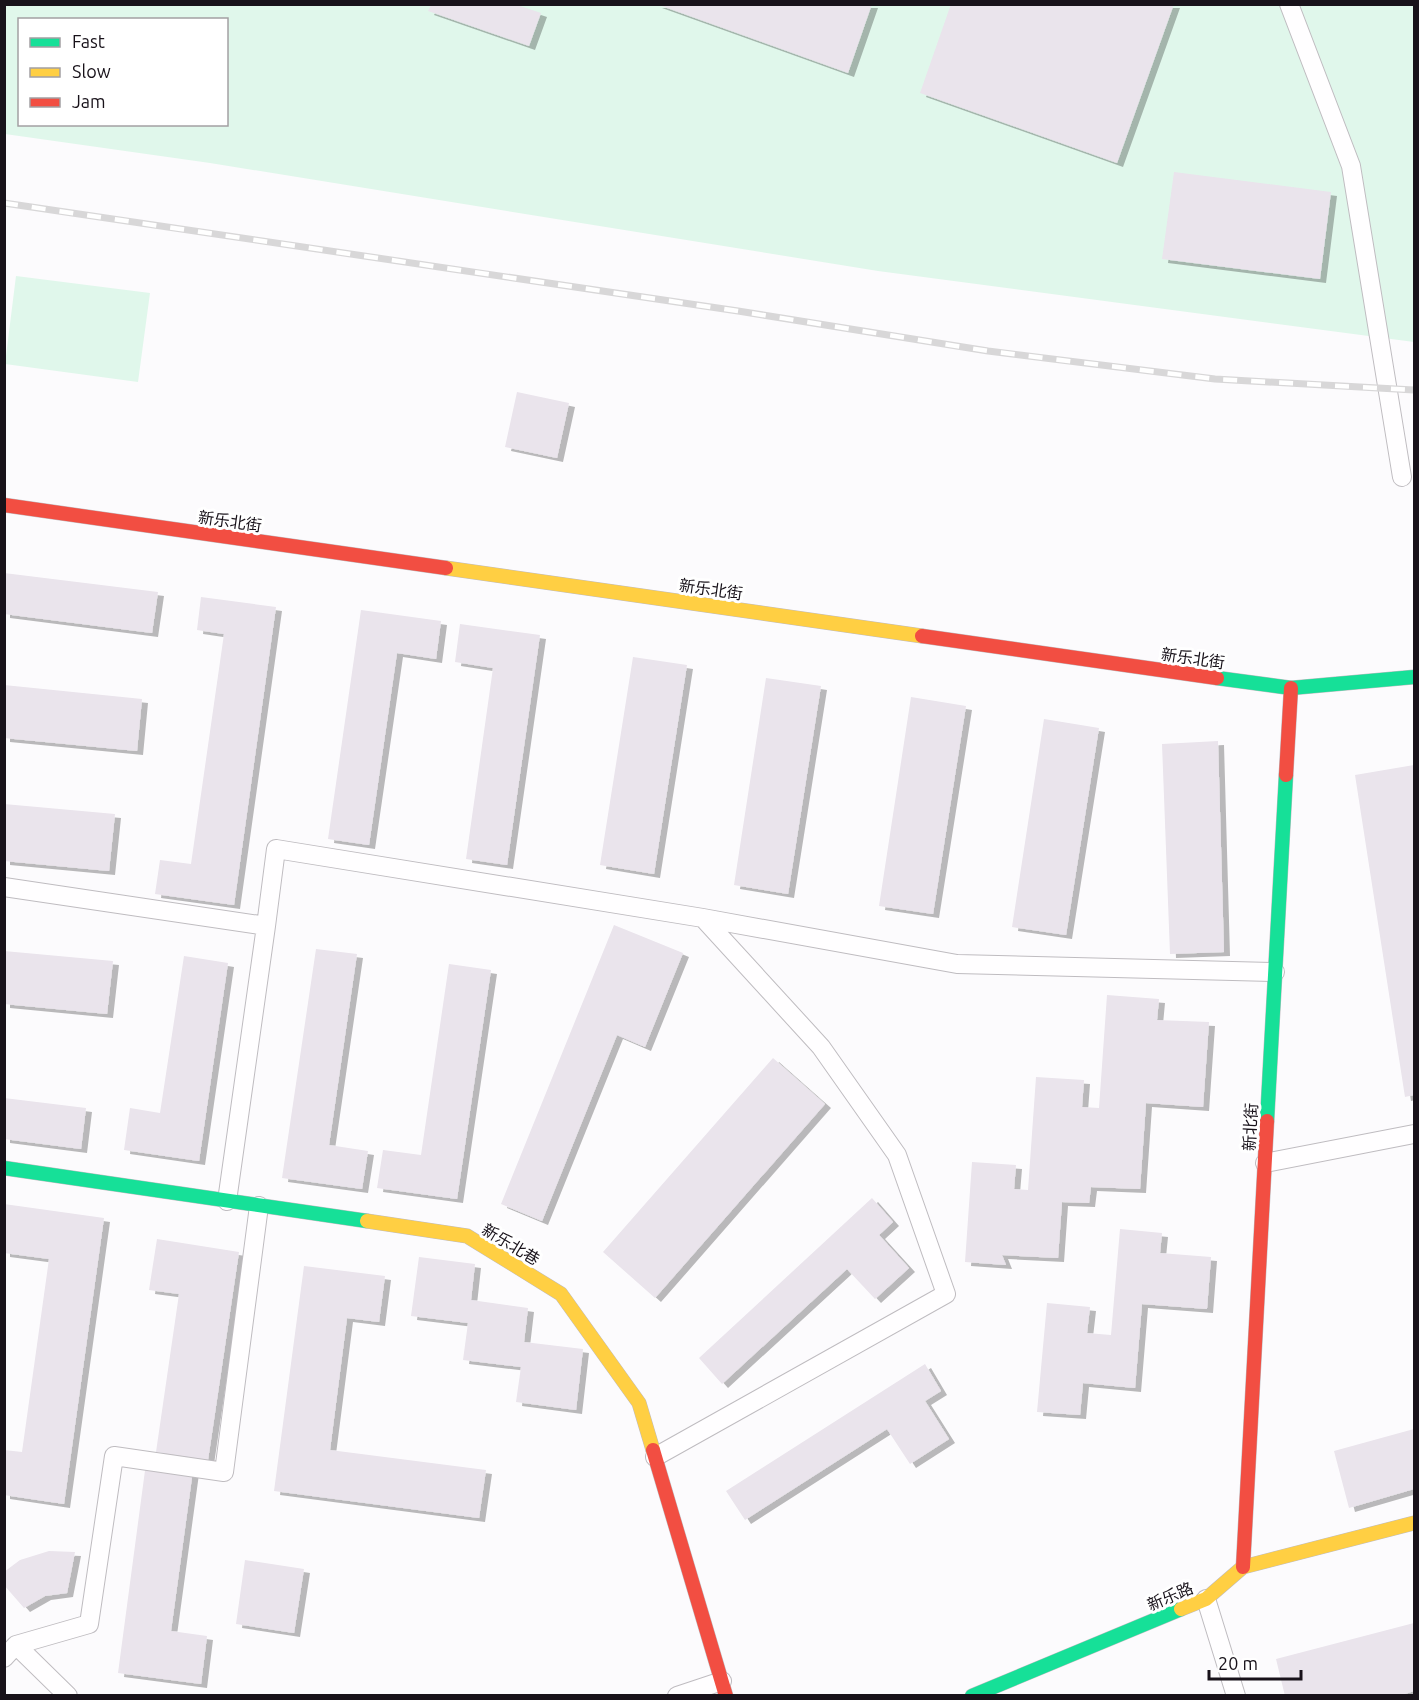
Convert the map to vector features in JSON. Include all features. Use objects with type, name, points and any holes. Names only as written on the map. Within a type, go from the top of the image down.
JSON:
[{"type":"street","name":"新乐北街","points":[[4,505],[1291,688],[1414,677]]},
{"type":"street","name":"新北街","points":[[1243,1567],[1291,688]]},
{"type":"street","name":"新乐北巷","points":[[4,1168],[466,1236],[561,1294],[639,1403],[724,1688]]},
{"type":"street","name":"新乐路","points":[[972,1695],[1206,1599],[1243,1567],[1414,1523]]},
{"type":"lane","points":[[1289,4],[1351,166],[1402,477]]},
{"type":"lane","points":[[227,1201],[276,849],[703,918],[957,964],[1275,972]]},
{"type":"lane","points":[[4,887],[266,926]]},
{"type":"lane","points":[[655,1457],[946,1294],[897,1155],[821,1047],[703,918]]},
{"type":"lane","points":[[1265,1163],[1414,1134]]},
{"type":"lane","points":[[10,1652],[89,1623],[114,1456],[224,1472],[259,1206]]},
{"type":"lane","points":[[1206,1599],[1236,1695]]},
{"type":"lane","points":[[10,1652],[68,1695]]},
{"type":"lane","points":[[677,1695],[724,1688]]},
{"type":"green space","points":[[5,5],[1414,5],[1414,342],[878,271],[210,163],[5,134]]},
{"type":"green space","points":[[16,276],[150,293],[138,382],[5,364]]},
{"type":"building","points":[[656,4],[872,4],[848,73]]},
{"type":"building","points":[[951,4],[1174,4],[1117,163],[920,93]]},
{"type":"building","points":[[431,5],[517,5],[541,13],[529,46],[428,11]]},
{"type":"building","points":[[1174,172],[1331,192],[1320,279],[1162,259]]},
{"type":"building","points":[[517,392],[569,403],[557,458],[505,447]]},
{"type":"building","points":[[4,573],[158,592],[152,633],[4,614]]},
{"type":"building","points":[[201,597],[276,607],[234,905],[155,894],[160,860],[191,864],[224,634],[197,630]]},
{"type":"building","points":[[361,610],[441,621],[436,659],[397,653],[369,845],[328,839]]},
{"type":"building","points":[[460,624],[540,635],[507,865],[466,859],[493,668],[455,662]]},
{"type":"building","points":[[633,657],[687,665],[654,874],[600,865]]},
{"type":"building","points":[[766,678],[821,686],[788,894],[734,885]]},
{"type":"building","points":[[4,685],[142,699],[137,751],[4,738]]},
{"type":"building","points":[[911,697],[966,706],[933,914],[879,906]]},
{"type":"building","points":[[1044,719],[1099,728],[1066,935],[1012,927]]},
{"type":"building","points":[[1218,741],[1224,952],[1170,954],[1162,744]]},
{"type":"building","points":[[1414,765],[1414,1095],[1405,1097],[1355,775]]},
{"type":"building","points":[[4,804],[115,814],[109,871],[4,861]]},
{"type":"building","points":[[614,925],[683,953],[645,1047],[617,1035],[542,1221],[501,1204]]},
{"type":"building","points":[[316,949],[357,954],[329,1145],[368,1151],[362,1189],[282,1178]]},
{"type":"building","points":[[4,951],[113,961],[107,1014],[4,1004]]},
{"type":"building","points":[[184,956],[228,963],[199,1161],[124,1150],[130,1108],[160,1113]]},
{"type":"building","points":[[449,964],[491,970],[457,1199],[377,1188],[383,1150],[421,1155]]},
{"type":"building","points":[[1107,995],[1159,999],[1157,1020],[1209,1022],[1203,1107],[1146,1103],[1140,1189],[1091,1187],[1089,1203],[1062,1202],[1058,1258],[1002,1255],[1006,1265],[965,1262],[972,1162],[1016,1165],[1014,1189],[1028,1190],[1036,1077],[1084,1080],[1082,1107],[1099,1108]]},
{"type":"building","points":[[773,1058],[825,1104],[655,1298],[603,1252]]},
{"type":"building","points":[[4,1098],[86,1108],[81,1149],[4,1139]]},
{"type":"building","points":[[872,1198],[893,1222],[879,1235],[909,1268],[875,1299],[847,1269],[722,1384],[699,1358]]},
{"type":"building","points":[[4,1204],[104,1218],[64,1504],[4,1495],[4,1450],[22,1452],[49,1259],[4,1253]]},
{"type":"building","points":[[1120,1229],[1162,1233],[1160,1253],[1211,1257],[1207,1309],[1142,1304],[1135,1388],[1083,1383],[1080,1415],[1037,1412],[1047,1303],[1090,1307],[1087,1333],[1111,1335]]},
{"type":"building","points":[[157,1239],[239,1252],[208,1460],[156,1452],[179,1294],[149,1290]]},
{"type":"building","points":[[419,1257],[475,1264],[471,1300],[528,1308],[524,1342],[583,1349],[576,1410],[516,1402],[521,1367],[463,1360],[468,1323],[411,1316]]},
{"type":"building","points":[[304,1266],[385,1276],[379,1322],[347,1318],[330,1450],[486,1470],[479,1518],[274,1491]]},
{"type":"building","points":[[925,1364],[941,1391],[925,1401],[949,1439],[910,1464],[887,1429],[745,1520],[726,1491]]},
{"type":"building","points":[[1414,1429],[1414,1489],[1349,1508],[1334,1451]]},
{"type":"building","points":[[146,1463],[193,1470],[171,1631],[207,1636],[201,1684],[118,1673]]},
{"type":"building","points":[[49,1551],[75,1552],[67,1593],[45,1596],[24,1608],[4,1585],[4,1572],[20,1560]]},
{"type":"building","points":[[245,1560],[304,1569],[294,1633],[236,1624]]},
{"type":"building","points":[[1414,1623],[1414,1691],[1399,1696],[1285,1696],[1276,1659]]},
{"type":"railway","points":[[4,203],[738,311],[988,351],[1215,379],[1414,390]]},
{"type":"traffic: fast","points":[[1217,678],[1291,688],[1414,677]]},
{"type":"traffic: fast","points":[[1267,1121],[1286,775]]},
{"type":"traffic: fast","points":[[4,1168],[367,1221]]},
{"type":"traffic: fast","points":[[972,1696],[1181,1609]]},
{"type":"traffic: slow","points":[[446,568],[922,636]]},
{"type":"traffic: slow","points":[[367,1221],[467,1236],[561,1294],[639,1403],[653,1450]]},
{"type":"traffic: slow","points":[[1181,1609],[1206,1599],[1243,1567],[1414,1523]]},
{"type":"traffic: jam","points":[[4,505],[446,568]]},
{"type":"traffic: jam","points":[[922,636],[1217,678]]},
{"type":"traffic: jam","points":[[1286,775],[1291,688]]},
{"type":"traffic: jam","points":[[1243,1567],[1267,1121]]},
{"type":"traffic: jam","points":[[653,1450],[726,1696]]}]
